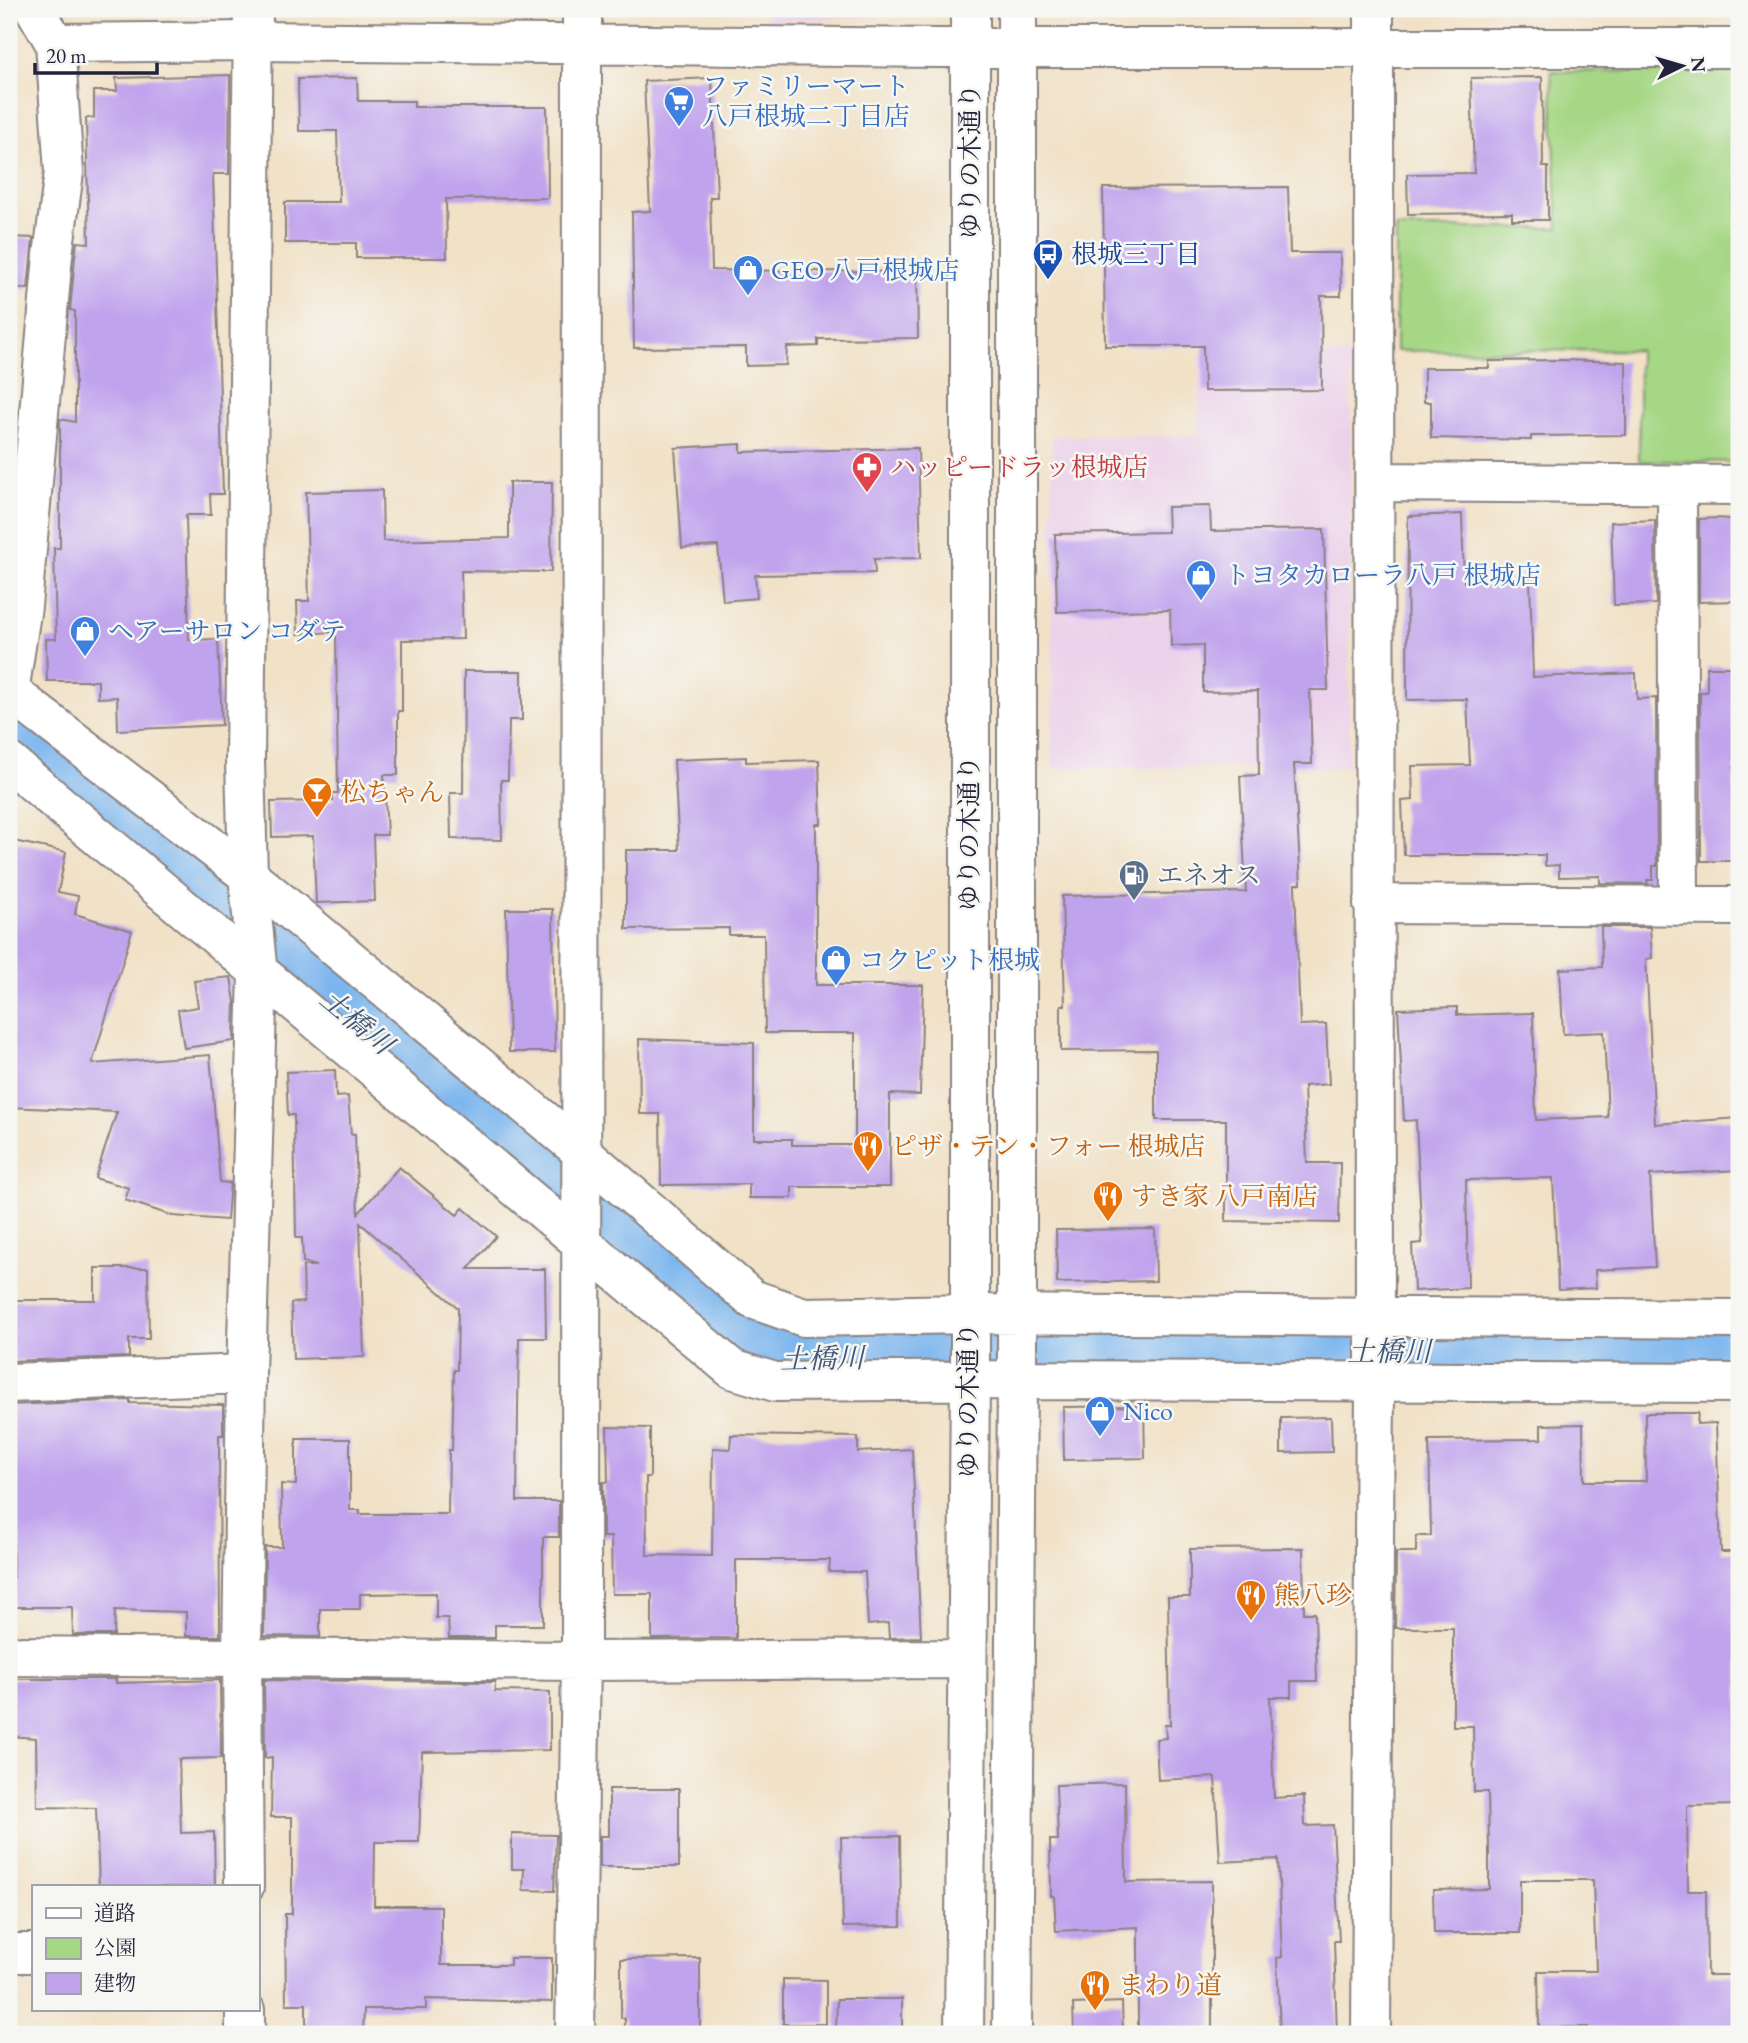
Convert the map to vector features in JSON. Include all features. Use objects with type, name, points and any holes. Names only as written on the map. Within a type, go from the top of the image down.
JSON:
[{"type":"street","points":[[35,9],[55,43],[64,172],[53,255],[25,579],[9,692],[248,875],[580,1150],[752,1299],[804,1317],[1016,1315],[1739,1319]]},
{"type":"street","name":"ゆりの木通り","points":[[964,2034],[969,1380],[970,9]]},
{"type":"street","name":"ゆりの木通り","points":[[1012,2034],[1017,1380],[1017,9]]},
{"type":"street","points":[[1371,2034],[1375,1382],[1374,9]]},
{"type":"street","points":[[55,43],[253,25],[582,27],[971,47],[1739,48]]},
{"type":"street","points":[[244,1885],[242,1656],[246,1374],[258,974],[248,875],[245,760],[253,25]]},
{"type":"street","points":[[575,2034],[581,1661],[582,27]]},
{"type":"street","points":[[1375,482],[1739,485]]},
{"type":"street","points":[[1677,485],[1679,906]]},
{"type":"street","points":[[9,762],[732,1370],[775,1382],[1017,1380],[1739,1383]]},
{"type":"street","points":[[1373,904],[1739,906]]},
{"type":"street","points":[[9,1383],[246,1374]]},
{"type":"street","points":[[9,1656],[581,1661],[966,1659]]},
{"type":"street","points":[[9,1952],[32,1953]]},
{"type":"street","points":[[245,2011],[246,2034]]},
{"type":"shaded area","points":[[766,9],[926,9],[921,15],[766,21]]},
{"type":"shaded area","name":"トヨタカローラ八戸 根城店","points":[[1199,354],[1351,355],[1349,767],[1052,768],[1052,436],[1199,436]]},
{"type":"green space","points":[[1551,71],[1739,72],[1739,462],[1639,461],[1639,350],[1396,351],[1396,228],[1558,228]]},
{"type":"building","points":[[230,75],[229,174],[213,174],[223,494],[210,494],[211,515],[186,515],[189,640],[218,639],[222,725],[118,730],[117,697],[98,698],[98,681],[47,681],[46,639],[56,639],[54,548],[60,548],[60,419],[75,422],[75,311],[70,310],[75,257],[77,242],[89,243],[86,118],[94,118],[94,91],[117,91],[116,78]]},
{"type":"building","points":[[1542,77],[1543,167],[1548,167],[1548,220],[1512,220],[1512,213],[1408,214],[1407,174],[1474,173],[1471,78]]},
{"type":"building","points":[[357,78],[358,101],[414,101],[414,107],[547,107],[548,198],[446,199],[447,258],[356,258],[356,243],[285,243],[285,202],[339,202],[337,131],[299,131],[298,79]]},
{"type":"building","points":[[712,78],[717,197],[710,197],[712,270],[917,272],[918,338],[818,339],[818,346],[787,347],[786,365],[746,366],[746,347],[634,348],[632,212],[650,211],[644,81]]},
{"type":"building","points":[[1288,187],[1290,253],[1340,253],[1341,296],[1321,296],[1322,390],[1204,391],[1203,346],[1105,346],[1103,188]]},
{"type":"building","points":[[13,237],[33,238],[28,289],[9,288]]},
{"type":"building","points":[[1489,361],[1626,362],[1626,435],[1531,436],[1531,440],[1431,438],[1431,402],[1424,402],[1424,368],[1489,368]]},
{"type":"building","points":[[741,444],[741,452],[918,448],[921,558],[874,559],[875,573],[755,575],[757,598],[723,601],[718,546],[682,548],[675,448]]},
{"type":"building","points":[[509,482],[552,482],[551,572],[461,571],[463,639],[402,640],[402,711],[398,711],[398,775],[384,775],[387,835],[373,835],[375,901],[316,903],[313,836],[272,837],[271,802],[333,801],[333,793],[338,793],[336,632],[298,634],[297,601],[309,601],[306,492],[382,490],[383,541],[509,538]]},
{"type":"building","points":[[1210,506],[1211,531],[1324,529],[1328,690],[1310,690],[1312,764],[1294,764],[1301,884],[1295,884],[1300,1025],[1326,1024],[1329,1084],[1304,1086],[1307,1163],[1340,1163],[1339,1223],[1226,1221],[1226,1120],[1156,1120],[1156,1050],[1061,1051],[1061,1005],[1065,1005],[1062,896],[1246,892],[1240,776],[1259,775],[1258,691],[1203,692],[1203,645],[1171,646],[1170,610],[1057,612],[1055,534],[1168,532],[1167,507]]},
{"type":"building","points":[[1462,514],[1464,582],[1530,580],[1533,677],[1636,673],[1637,699],[1656,698],[1657,866],[1653,866],[1653,880],[1647,880],[1648,884],[1600,883],[1600,876],[1559,877],[1559,865],[1545,866],[1545,855],[1404,855],[1402,801],[1413,800],[1412,766],[1470,765],[1467,699],[1407,700],[1408,516]]},
{"type":"building","points":[[1699,519],[1739,520],[1739,601],[1699,602]]},
{"type":"building","points":[[1655,520],[1656,604],[1614,605],[1611,522]]},
{"type":"building","points":[[1707,667],[1739,667],[1739,766],[1734,767],[1736,861],[1701,861],[1700,692],[1707,692]]},
{"type":"building","points":[[464,671],[522,671],[522,720],[509,720],[508,780],[501,780],[502,840],[451,839],[450,793],[463,793]]},
{"type":"building","points":[[746,757],[746,762],[819,760],[821,824],[816,824],[816,985],[923,985],[920,1095],[890,1094],[890,1187],[792,1187],[792,1198],[749,1198],[749,1184],[661,1185],[660,1114],[640,1114],[639,1039],[754,1043],[754,1139],[792,1139],[792,1145],[855,1145],[855,1033],[765,1033],[764,935],[729,935],[729,928],[626,929],[626,850],[679,850],[674,760]]},
{"type":"building","points":[[9,840],[66,852],[58,892],[78,896],[75,914],[132,931],[92,1064],[210,1055],[220,1182],[230,1183],[227,1220],[173,1216],[125,1200],[129,1188],[95,1178],[117,1112],[9,1107]]},
{"type":"building","points":[[506,909],[553,909],[555,1052],[509,1052]]},
{"type":"building","points":[[1601,927],[1650,927],[1652,958],[1646,959],[1655,1124],[1739,1118],[1739,1170],[1650,1175],[1655,1267],[1595,1270],[1596,1288],[1558,1290],[1553,1178],[1466,1180],[1468,1288],[1414,1291],[1412,1244],[1422,1243],[1416,1120],[1404,1121],[1398,1009],[1457,1007],[1457,1015],[1533,1013],[1536,1120],[1608,1117],[1604,1032],[1563,1034],[1560,969],[1602,967]]},
{"type":"building","points":[[231,977],[235,1002],[234,1041],[184,1048],[178,1010],[198,1007],[194,981]]},
{"type":"building","points":[[335,1070],[336,1097],[348,1096],[351,1134],[355,1134],[358,1214],[399,1167],[457,1215],[463,1208],[496,1236],[468,1269],[545,1269],[546,1338],[519,1338],[517,1501],[559,1501],[559,1537],[543,1537],[543,1625],[495,1625],[495,1638],[449,1638],[448,1618],[436,1618],[436,1593],[360,1594],[360,1609],[320,1609],[320,1637],[264,1636],[265,1547],[282,1547],[281,1484],[296,1485],[296,1439],[350,1439],[350,1510],[360,1510],[360,1514],[448,1514],[449,1450],[452,1450],[458,1308],[360,1223],[364,1357],[293,1359],[291,1303],[304,1302],[303,1266],[316,1266],[303,1262],[302,1238],[296,1238],[294,1115],[288,1115],[286,1072]]},
{"type":"building","points":[[1155,1229],[1156,1281],[1057,1283],[1056,1230]]},
{"type":"building","points":[[95,1268],[148,1268],[149,1339],[129,1339],[129,1357],[9,1361],[9,1300],[95,1300]]},
{"type":"building","points":[[130,1400],[130,1403],[223,1405],[223,1435],[219,1435],[220,1636],[186,1636],[186,1612],[115,1610],[114,1635],[73,1635],[72,1607],[13,1607],[13,1486],[9,1487],[9,1405]]},
{"type":"building","points":[[1144,1406],[1145,1458],[1064,1460],[1063,1407]]},
{"type":"building","points":[[1645,1413],[1698,1413],[1697,1424],[1716,1423],[1721,1552],[1739,1552],[1739,1805],[1687,1806],[1688,1891],[1706,1891],[1707,1975],[1739,1975],[1739,2031],[1588,2034],[1588,2027],[1539,2027],[1538,1971],[1596,1971],[1593,1880],[1520,1880],[1520,1933],[1434,1933],[1433,1890],[1489,1889],[1489,1851],[1488,1792],[1474,1792],[1473,1726],[1453,1726],[1453,1628],[1395,1628],[1396,1552],[1416,1552],[1416,1536],[1431,1536],[1429,1440],[1541,1439],[1541,1425],[1583,1424],[1584,1481],[1646,1481]]},
{"type":"building","points":[[1331,1417],[1332,1452],[1281,1453],[1281,1418]]},
{"type":"building","points":[[607,1427],[650,1428],[650,1477],[646,1477],[647,1555],[712,1556],[713,1448],[730,1449],[731,1435],[858,1437],[858,1452],[912,1449],[921,1637],[889,1638],[888,1623],[868,1625],[865,1572],[829,1572],[830,1560],[736,1560],[736,1638],[652,1639],[652,1594],[612,1594],[611,1537],[603,1537],[603,1482],[608,1482]]},
{"type":"building","points":[[1303,1548],[1304,1613],[1315,1613],[1317,1681],[1291,1681],[1291,1697],[1270,1697],[1274,1798],[1304,1796],[1305,1826],[1333,1825],[1339,1941],[1334,1941],[1337,2034],[1280,2034],[1277,1958],[1282,1957],[1278,1859],[1220,1862],[1215,1777],[1158,1780],[1156,1739],[1166,1738],[1165,1725],[1170,1725],[1168,1597],[1190,1597],[1190,1549]]},
{"type":"building","points":[[9,1679],[116,1679],[116,1683],[220,1680],[221,1758],[179,1759],[181,1833],[214,1832],[215,1885],[99,1885],[96,1808],[37,1807],[36,1738],[9,1736]]},
{"type":"building","points":[[264,1680],[495,1682],[495,1691],[550,1692],[550,1750],[422,1752],[419,1842],[375,1842],[374,1906],[441,1906],[441,1965],[510,1965],[510,1958],[552,1958],[552,2002],[426,1999],[426,2009],[364,2009],[363,2034],[306,2034],[306,2004],[286,2004],[285,1914],[292,1914],[292,1817],[271,1817],[272,1757],[265,1758]]},
{"type":"building","points":[[1125,1783],[1126,1882],[1212,1881],[1212,2030],[1138,2030],[1138,1927],[1056,1931],[1054,1896],[1051,1896],[1050,1840],[1058,1840],[1056,1785]]},
{"type":"building","points":[[609,1789],[679,1789],[679,1867],[600,1867],[600,1836],[609,1836]]},
{"type":"building","points":[[512,1834],[556,1835],[554,1891],[523,1890],[524,1869],[512,1869]]},
{"type":"building","points":[[900,1836],[901,1926],[843,1927],[841,1837]]},
{"type":"building","points":[[700,1958],[700,2034],[625,2034],[625,2018],[621,2018],[621,1959]]},
{"type":"building","points":[[783,1979],[826,1980],[826,2024],[783,2024]]},
{"type":"building","points":[[837,1999],[902,1999],[902,2034],[836,2034]]},
{"type":"building","points":[[1122,2002],[1123,2034],[1074,2034],[1073,2004]]},
{"type":"waterway","name":"土橋川","points":[[9,728],[502,1142],[698,1299],[761,1359],[1361,1351],[1739,1353]]},
{"type":"place","name":"ファミリーマート 八戸根城二丁目店","points":[[679,128]]},
{"type":"place","name":"根城三丁目","points":[[1048,281]]},
{"type":"place","name":"GEO 八戸根城店","points":[[748,297]]},
{"type":"place","name":"ハッピードラッ根城店","points":[[867,494]]},
{"type":"place","name":"トヨタカローラ八戸 根城店","points":[[1201,602]]},
{"type":"place","name":"ヘアーサロン コダテ","points":[[85,658]]},
{"type":"place","name":"松ちゃん","points":[[317,819]]},
{"type":"place","name":"エネオス","points":[[1134,902]]},
{"type":"place","name":"コクピット根城","points":[[836,987]]},
{"type":"place","name":"ピザ・テン・フォー 根城店","points":[[868,1173]]},
{"type":"place","name":"すき家 八戸南店","points":[[1108,1223]]},
{"type":"place","name":"Nico","points":[[1100,1438]]},
{"type":"place","name":"熊八珍","points":[[1251,1622]]},
{"type":"place","name":"まわり道","points":[[1095,2012]]}]
